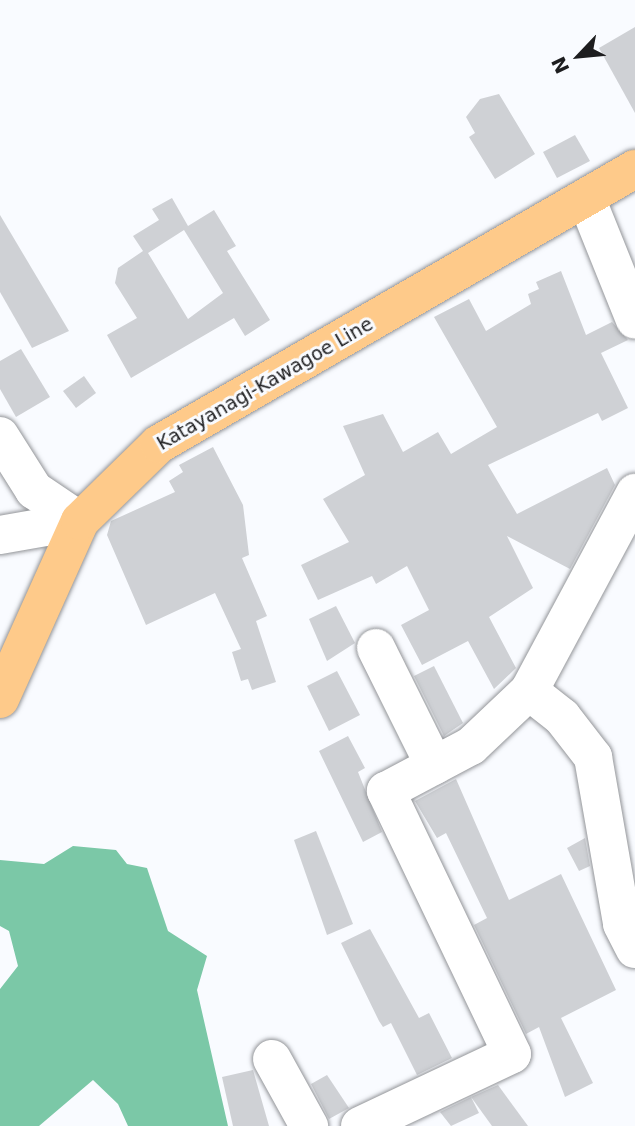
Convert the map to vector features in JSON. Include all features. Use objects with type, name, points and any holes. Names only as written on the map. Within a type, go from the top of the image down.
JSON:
[{"type":"main road","name":"Katayanagi-Kawagoe Line","points":[[0,699],[80,521],[159,444],[635,169]]},
{"type":"street","points":[[586,198],[635,320]]},
{"type":"street","points":[[0,436],[34,490],[80,521]]},
{"type":"street","points":[[360,1126],[512,1054],[386,791],[499,725],[528,691],[635,493]]},
{"type":"street","points":[[0,535],[80,521]]},
{"type":"street","points":[[376,648],[433,765]]},
{"type":"street","points":[[528,691],[562,717],[593,757],[622,924],[635,949]]},
{"type":"street","points":[[272,1059],[309,1126]]},
{"type":"green space","points":[[73,846],[116,850],[127,864],[147,868],[168,931],[207,956],[197,990],[228,1126],[128,1126],[118,1104],[93,1080],[39,1126],[0,1126],[0,989],[18,966],[9,931],[0,926],[0,860],[44,864]]},
{"type":"building","points":[[635,27],[635,113],[599,48]]},
{"type":"building","points":[[499,94],[535,154],[495,179],[469,137],[475,133],[466,117],[480,99]]},
{"type":"building","points":[[575,135],[590,161],[557,178],[543,152]]},
{"type":"building","points":[[172,198],[188,226],[214,210],[236,246],[227,251],[270,320],[245,336],[234,318],[131,378],[107,335],[137,318],[115,283],[118,268],[143,251],[133,236],[159,220],[152,209]],"holes":[[[184,230],[223,293],[188,319],[148,253]]]},
{"type":"building","points":[[0,215],[69,331],[32,348],[0,292]]},
{"type":"building","points":[[561,271],[586,335],[612,322],[628,340],[601,353],[628,408],[602,421],[598,413],[488,465],[517,514],[607,468],[615,485],[570,569],[507,536],[533,588],[489,617],[516,668],[494,689],[468,641],[422,665],[401,625],[429,610],[407,566],[376,584],[372,576],[318,600],[301,565],[349,542],[323,499],[365,475],[343,426],[383,414],[403,452],[438,432],[451,454],[497,427],[434,317],[469,299],[486,331],[531,304],[528,294],[539,289],[536,282]]},
{"type":"building","points":[[21,349],[50,397],[16,417],[0,389],[0,361]]},
{"type":"building","points":[[84,376],[96,393],[76,408],[63,391]]},
{"type":"building","points":[[213,447],[243,505],[249,555],[242,558],[267,616],[256,621],[276,682],[252,690],[248,679],[241,681],[232,652],[241,649],[215,593],[146,625],[107,535],[111,521],[175,492],[169,481],[183,472],[179,465]]},
{"type":"building","points":[[336,606],[355,643],[327,661],[309,619]]},
{"type":"building","points":[[434,666],[463,723],[444,736],[414,676]]},
{"type":"building","points":[[337,671],[360,715],[329,731],[307,686]]},
{"type":"building","points":[[348,736],[365,768],[358,772],[382,832],[363,842],[319,751]]},
{"type":"building","points":[[456,779],[509,900],[561,874],[616,990],[561,1018],[593,1083],[565,1097],[539,1027],[526,1034],[474,925],[487,918],[446,833],[437,838],[415,801]]},
{"type":"building","points":[[316,831],[353,924],[327,935],[294,840]]},
{"type":"building","points":[[585,838],[590,866],[579,871],[567,848]]},
{"type":"building","points":[[370,929],[419,1018],[429,1013],[452,1058],[417,1075],[391,1023],[383,1027],[379,1021],[341,943]]},
{"type":"building","points":[[253,1070],[269,1126],[233,1126],[222,1077]]},
{"type":"building","points":[[327,1075],[349,1108],[329,1119],[311,1084]]},
{"type":"building","points":[[498,1085],[528,1126],[492,1126],[471,1097]]},
{"type":"building","points":[[471,1097],[479,1113],[451,1126],[440,1112]]}]
